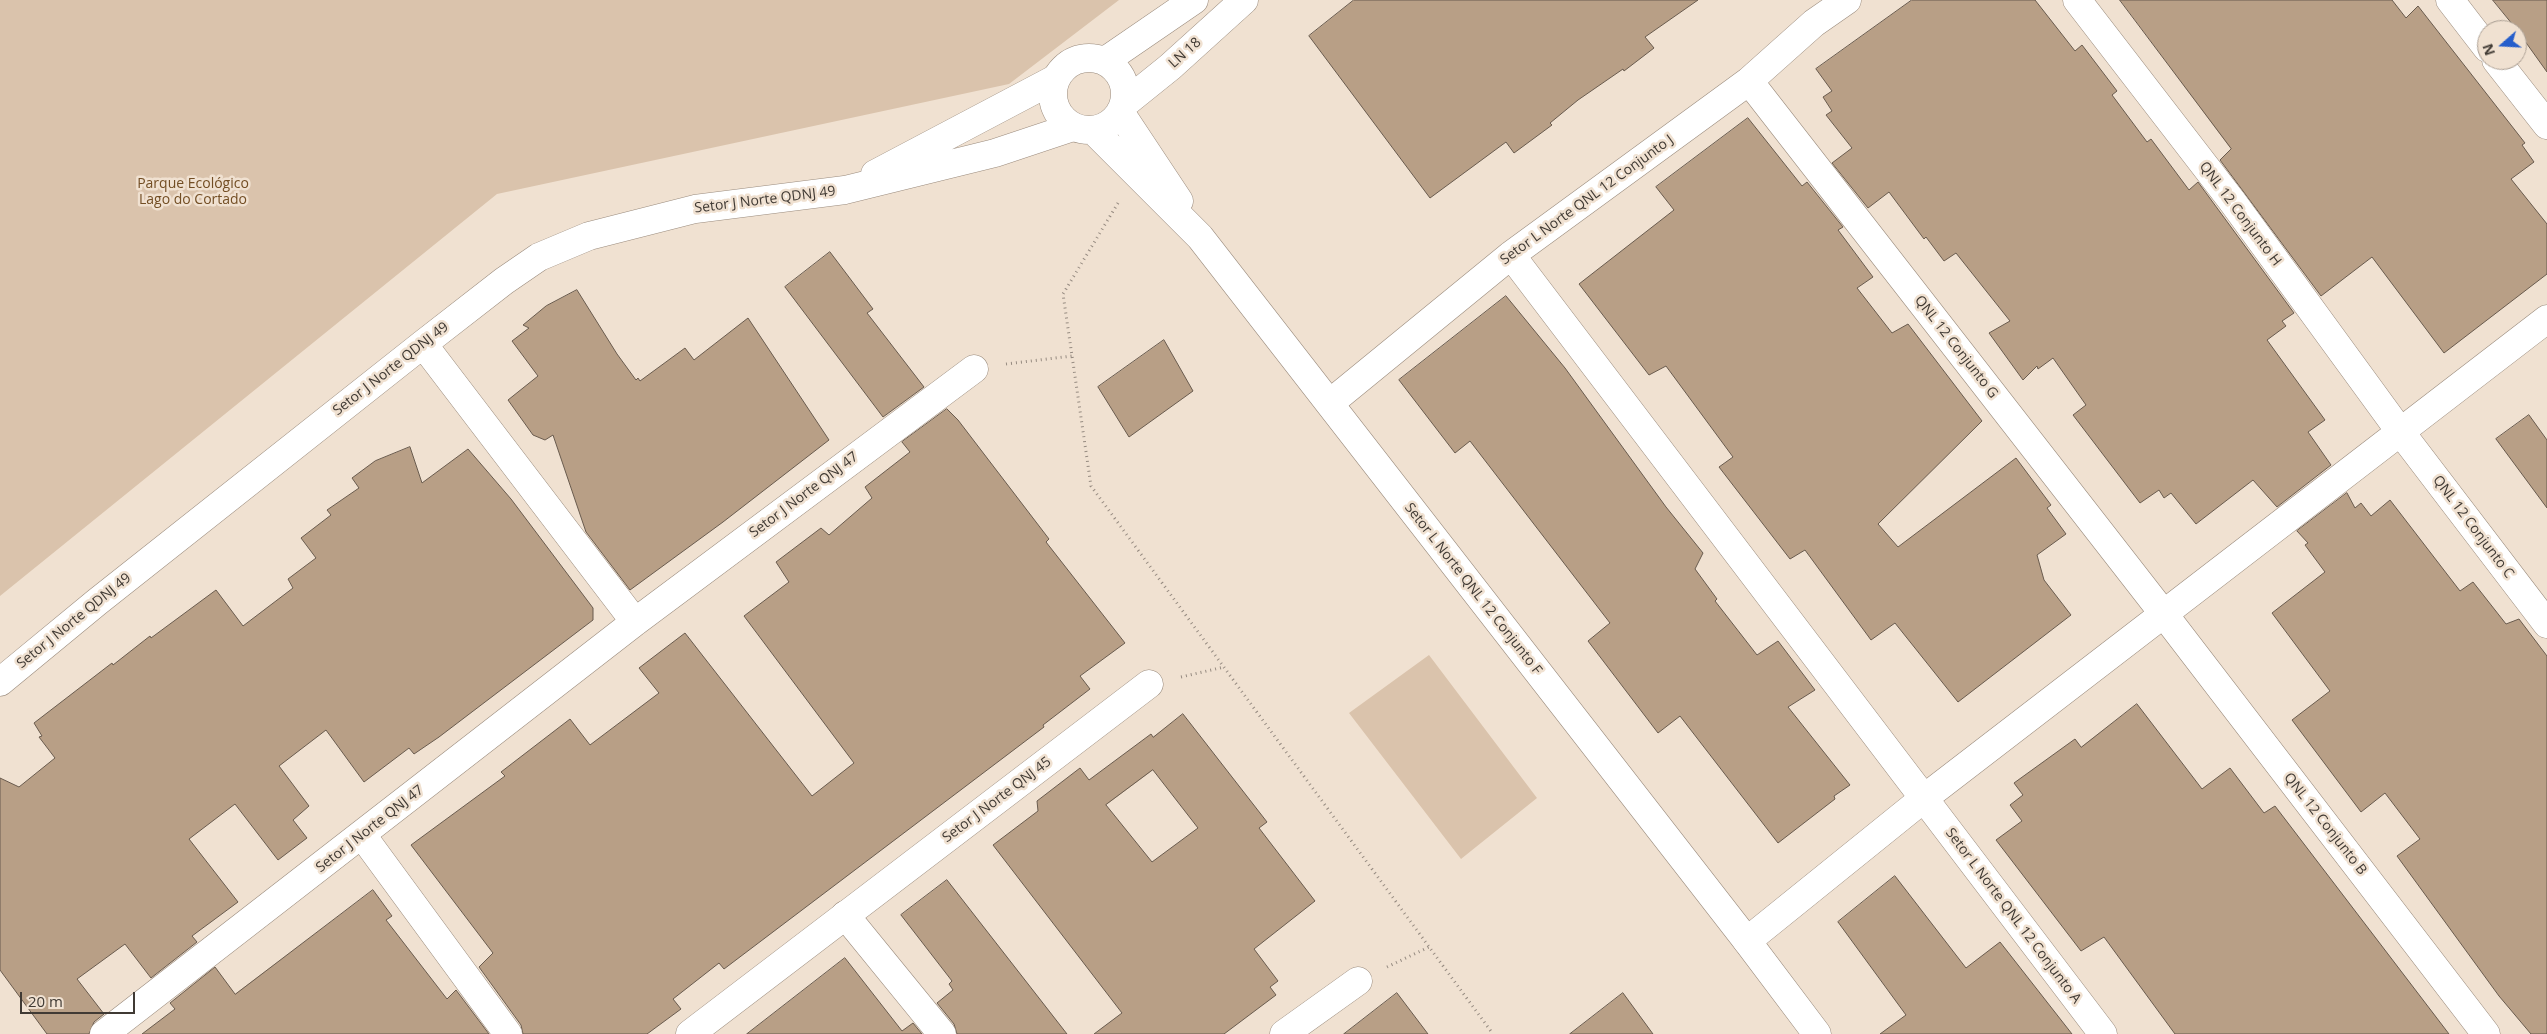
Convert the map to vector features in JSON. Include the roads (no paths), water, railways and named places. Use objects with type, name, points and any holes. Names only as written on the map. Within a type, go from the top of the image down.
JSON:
[{"type":"street","points":[[1105,61],[1194,0]]},
{"type":"street","name":"LN 18","points":[[1122,108],[1244,0]]},
{"type":"street","name":"Setor L Norte QNL 12 Conjunto J","points":[[1330,403],[1512,255],[1749,81],[1814,23],[1846,0]]},
{"type":"street","name":"QNL 12 Conjunto H","points":[[2077,0],[2232,201],[2399,430]]},
{"type":"street","points":[[2450,0],[2477,35]]},
{"type":"street","points":[[1091,57],[1105,61],[1118,72],[1125,87],[1122,108],[1108,125],[1083,129],[846,190],[1055,78],[1064,66],[1076,59],[1091,57]]},
{"type":"street","points":[[2504,70],[2547,125]]},
{"type":"street","points":[[1055,78],[1052,93],[1054,106],[1062,119],[1083,129],[1136,172],[1200,237]]},
{"type":"street","name":"QNL 12 Conjunto G","points":[[1749,81],[2163,613]]},
{"type":"street","points":[[1122,108],[1200,237]]},
{"type":"street","name":"Setor J Norte QDNJ 49","points":[[0,682],[97,602],[423,344],[504,281],[539,257],[590,236],[695,209],[846,190]]},
{"type":"street","name":"Setor L Norte QNL 12 Conjunto F","points":[[1200,237],[1747,940]]},
{"type":"street","points":[[1512,255],[1923,799]]},
{"type":"street","points":[[1817,1034],[1747,940],[1923,799],[2399,430],[2547,319]]},
{"type":"street","points":[[423,344],[634,622]]},
{"type":"street","name":"Setor J Norte QNJ 47","points":[[104,1034],[634,622],[974,369]]},
{"type":"street","name":"QNL 12 Conjunto C","points":[[2399,430],[2547,624]]},
{"type":"street","name":"QNL 12 Conjunto B","points":[[2163,613],[2486,1034]]},
{"type":"street","name":"Setor J Norte QNJ 45","points":[[690,1034],[1149,684]]},
{"type":"street","name":"Setor L Norte QNL 12 Conjunto A","points":[[1923,799],[2103,1034]]},
{"type":"street","points":[[362,835],[508,1034]]},
{"type":"street","points":[[846,915],[942,1034]]},
{"type":"street","points":[[1284,1034],[1358,981]]},
{"type":"park label","name":"Parque Ecológico Lago do Cortado","points":[[193,192]]}]
